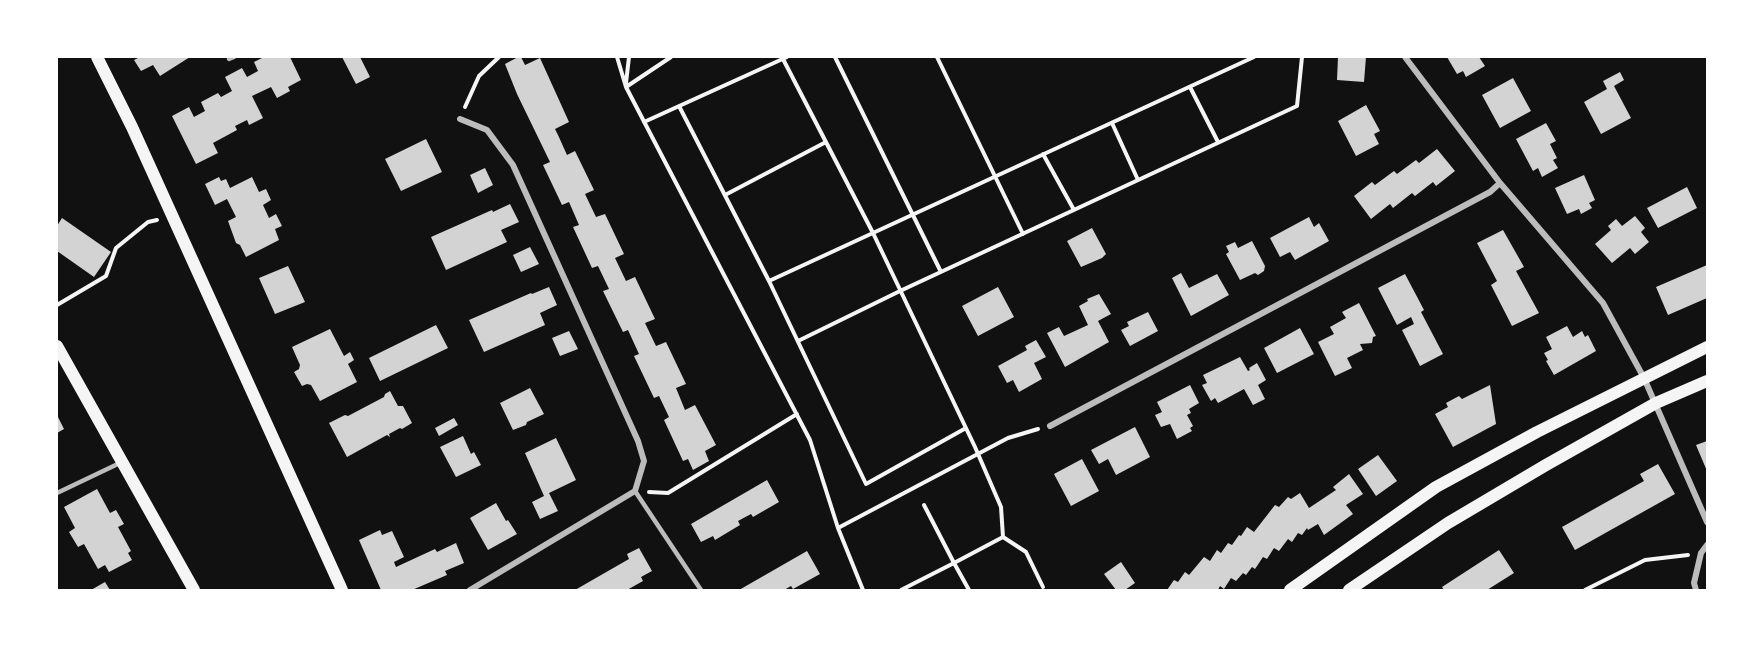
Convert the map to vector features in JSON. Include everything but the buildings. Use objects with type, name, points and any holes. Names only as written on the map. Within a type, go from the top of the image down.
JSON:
[{"type":"main road","points":[[97,57],[132,127],[342,590]]},
{"type":"main road","points":[[57,346],[194,590]]},
{"type":"main road","points":[[1290,590],[1436,487],[1537,432],[1707,348]]},
{"type":"main road","points":[[1350,590],[1448,523],[1656,403],[1707,381]]},
{"type":"street","points":[[1404,57],[1500,183],[1603,303],[1656,403],[1707,522]]},
{"type":"street","points":[[460,119],[487,130],[513,165],[638,441],[644,461],[635,490],[470,590]]},
{"type":"street","points":[[1050,426],[1490,192],[1500,183]]},
{"type":"street","points":[[1695,590],[1694,583],[1701,553],[1707,545]]},
{"type":"lane","points":[[57,493],[122,462]]},
{"type":"lane","points":[[635,490],[701,590]]},
{"type":"path","points":[[460,119],[479,76],[499,57]]},
{"type":"path","points":[[617,57],[626,87],[810,440],[838,528],[863,590]]},
{"type":"path","points":[[626,87],[629,57]]},
{"type":"path","points":[[626,87],[671,57]]},
{"type":"path","points":[[836,57],[941,272]]},
{"type":"path","points":[[937,57],[1023,234]]},
{"type":"path","points":[[769,281],[1254,57]]},
{"type":"path","points":[[798,341],[1297,106],[1302,57]]},
{"type":"path","points":[[644,122],[785,58],[873,233],[978,455],[1001,507],[1003,537]]},
{"type":"path","points":[[1190,86],[1218,142]]},
{"type":"path","points":[[679,106],[769,281],[866,484],[966,429]]},
{"type":"path","points":[[1112,123],[1138,180]]},
{"type":"path","points":[[724,195],[826,142]]},
{"type":"path","points":[[1043,154],[1074,210]]},
{"type":"path","points":[[57,304],[106,276],[116,248],[148,222],[172,218]]},
{"type":"path","points":[[635,490],[668,493],[797,414]]},
{"type":"path","points":[[838,528],[1008,438],[1050,426]]},
{"type":"path","points":[[924,505],[969,590]]},
{"type":"path","points":[[902,590],[1003,537]]},
{"type":"path","points":[[1003,537],[1026,552],[1043,587]]},
{"type":"path","points":[[1585,590],[1646,560],[1701,553]]}]
